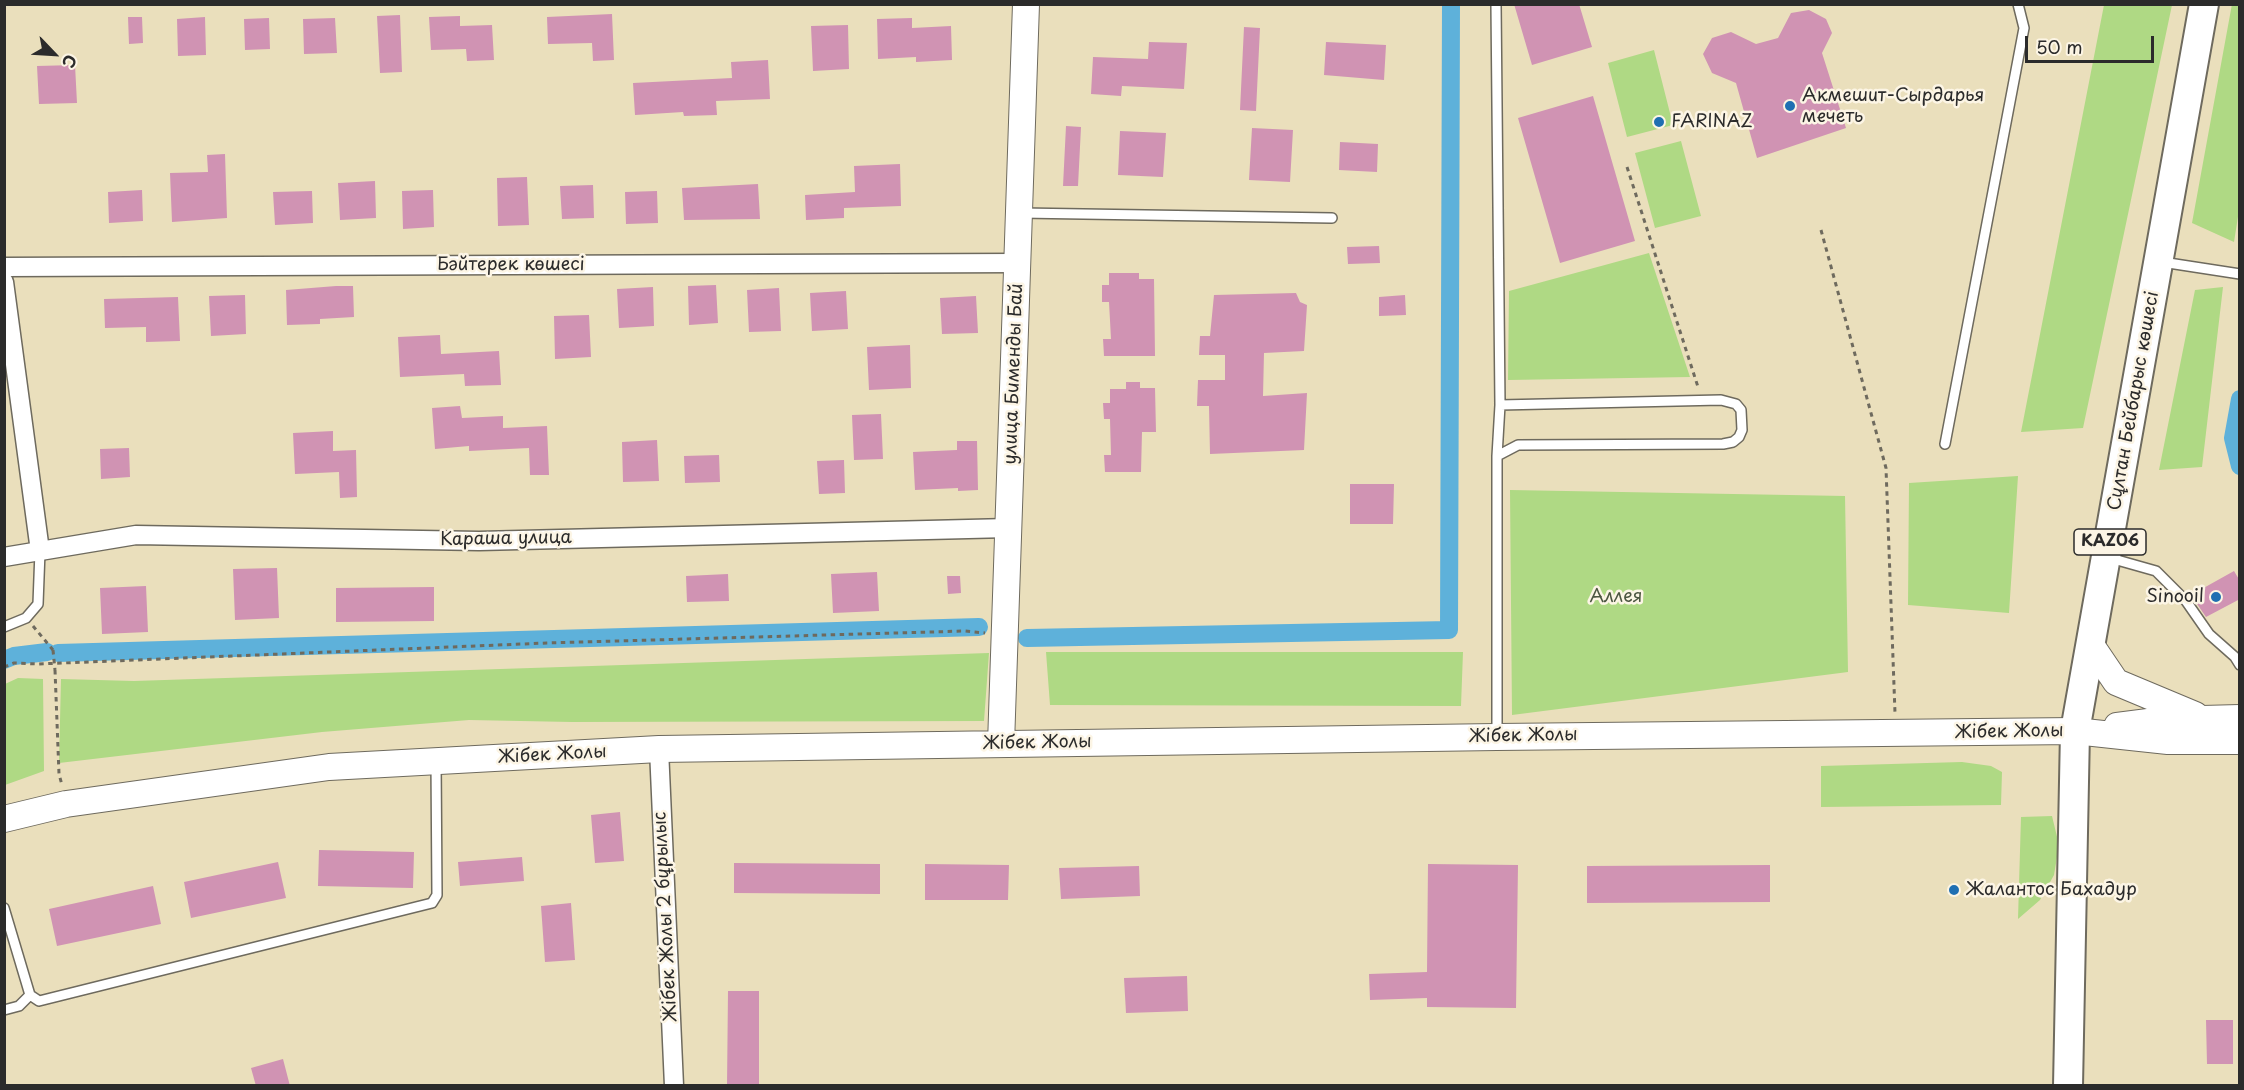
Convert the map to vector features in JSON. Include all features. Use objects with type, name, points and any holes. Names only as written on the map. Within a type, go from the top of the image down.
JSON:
[{"type":"main road","name":"улица Бименды Бай","points":[[1001,744],[1026,4]]},
{"type":"main road","name":"Сұлтан Бейбарыс көшесі","points":[[2068,1086],[2075,731],[2204,4]]},
{"type":"main road","points":[[2091,645],[2116,682],[2204,719]]},
{"type":"main road","points":[[2075,731],[2164,720],[2240,718]]},
{"type":"main road","name":"Жібек Жолы","points":[[4,819],[66,804],[330,767],[659,749],[1497,736],[2075,731]]},
{"type":"main road","points":[[2075,731],[2168,741],[2240,741]]},
{"type":"street","name":"Бәйтерек көшесі","points":[[4,267],[1017,263]]},
{"type":"street","points":[[4,282],[40,551]]},
{"type":"street","name":"Караша улица","points":[[4,557],[136,535],[479,541],[1009,528]]},
{"type":"street","name":"Жібек Жолы 2 бұрылыс","points":[[659,749],[674,1086]]},
{"type":"lane","points":[[1496,4],[1500,405],[1497,456],[1497,736]]},
{"type":"lane","points":[[1945,444],[2024,28],[2018,4]]},
{"type":"lane","points":[[1019,213],[1332,218]]},
{"type":"lane","points":[[2159,261],[2240,274]]},
{"type":"lane","points":[[1497,456],[1518,445],[1723,444],[1733,442],[1742,430],[1741,410],[1730,401],[1500,405]]},
{"type":"lane","points":[[4,627],[26,618],[38,604],[40,551]]},
{"type":"lane","points":[[2107,557],[2156,571],[2186,601],[2209,634],[2235,657],[2240,665]]},
{"type":"lane","points":[[4,908],[30,995],[39,1001],[432,903],[437,895],[436,761]]},
{"type":"lane","points":[[4,1010],[19,1006],[30,995]]},
{"type":"path","points":[[1627,167],[1698,387]]},
{"type":"path","points":[[1821,230],[1886,468],[1896,733]]},
{"type":"path","points":[[26,618],[53,650],[60,774],[66,804]]},
{"type":"path","points":[[4,667],[14,663],[51,664],[559,642],[965,631],[1004,636]]},
{"type":"green space","points":[[2232,4],[2240,5],[2240,204],[2234,242],[2192,223]]},
{"type":"green space","points":[[2104,5],[2172,5],[2083,428],[2021,432]]},
{"type":"green space","points":[[1654,50],[1673,125],[1627,137],[1608,63]]},
{"type":"green space","points":[[1681,141],[1701,216],[1655,228],[1635,153]]},
{"type":"green space","points":[[1649,253],[1690,377],[1508,380],[1509,291]]},
{"type":"green space","points":[[2223,287],[2202,467],[2159,470],[2195,290]]},
{"type":"green space","points":[[2018,476],[2009,613],[1908,605],[1909,483]]},
{"type":"green space","name":"Аллея","points":[[1510,490],[1845,496],[1848,672],[1512,715]]},
{"type":"green space","points":[[1046,652],[1463,652],[1461,706],[1050,705]]},
{"type":"green space","points":[[989,653],[984,721],[469,720],[322,732],[59,763],[61,679],[134,681]]},
{"type":"green space","points":[[18,678],[43,679],[44,771],[5,785],[5,684]]},
{"type":"green space","points":[[1962,762],[1991,766],[2002,772],[2001,805],[1821,807],[1821,766]]},
{"type":"green space","points":[[2052,816],[2059,845],[2054,875],[2040,900],[2018,919],[2021,817]]},
{"type":"building","points":[[1514,4],[1579,4],[1592,47],[1532,65]]},
{"type":"building","name":"Акмешит-Сырдарья мечеть","points":[[1809,10],[1826,19],[1832,33],[1822,53],[1846,128],[1757,158],[1736,83],[1712,73],[1703,54],[1712,38],[1731,32],[1756,44],[1778,38],[1791,13]]},
{"type":"building","points":[[612,14],[614,60],[593,61],[592,43],[548,44],[547,17]]},
{"type":"building","points":[[400,15],[402,72],[380,73],[377,16]]},
{"type":"building","points":[[460,16],[460,26],[492,25],[494,60],[467,61],[466,49],[431,50],[429,17]]},
{"type":"building","points":[[128,17],[142,17],[143,43],[129,44]]},
{"type":"building","points":[[205,17],[206,55],[178,56],[177,19]]},
{"type":"building","points":[[269,18],[270,49],[245,50],[244,19]]},
{"type":"building","points":[[335,18],[337,53],[304,54],[303,19]]},
{"type":"building","points":[[912,18],[912,28],[951,26],[952,60],[916,62],[916,57],[878,59],[877,19]]},
{"type":"building","points":[[848,25],[849,69],[813,71],[811,26]]},
{"type":"building","points":[[1244,27],[1260,28],[1256,111],[1240,110]]},
{"type":"building","points":[[1149,42],[1187,43],[1184,89],[1122,86],[1121,96],[1091,94],[1093,57],[1148,59]]},
{"type":"building","points":[[1326,42],[1386,45],[1384,80],[1324,75]]},
{"type":"building","points":[[768,60],[770,99],[716,101],[717,115],[684,116],[683,112],[635,115],[633,83],[732,78],[731,62]]},
{"type":"building","points":[[75,65],[77,103],[39,104],[37,66]]},
{"type":"building","points":[[1593,96],[1635,241],[1560,263],[1518,118]]},
{"type":"building","points":[[1066,126],[1081,127],[1078,186],[1063,186]]},
{"type":"building","points":[[1252,128],[1293,130],[1290,182],[1249,180]]},
{"type":"building","points":[[1120,131],[1166,133],[1163,177],[1118,175]]},
{"type":"building","points":[[1340,142],[1378,144],[1377,172],[1339,170]]},
{"type":"building","points":[[225,154],[227,218],[172,222],[170,173],[208,172],[207,155]]},
{"type":"building","points":[[900,164],[901,206],[844,208],[844,218],[806,220],[805,195],[855,192],[854,166]]},
{"type":"building","points":[[527,177],[529,225],[498,226],[497,178]]},
{"type":"building","points":[[375,181],[376,218],[340,220],[338,183]]},
{"type":"building","points":[[758,184],[760,219],[684,220],[682,188]]},
{"type":"building","points":[[593,185],[594,218],[562,219],[560,186]]},
{"type":"building","points":[[142,190],[143,221],[109,223],[108,192]]},
{"type":"building","points":[[433,190],[434,227],[403,229],[402,191]]},
{"type":"building","points":[[312,191],[313,223],[275,225],[273,192]]},
{"type":"building","points":[[657,191],[658,223],[626,224],[625,192]]},
{"type":"building","points":[[1379,246],[1380,263],[1348,264],[1347,247]]},
{"type":"building","points":[[1109,273],[1139,273],[1139,279],[1154,279],[1155,356],[1104,356],[1103,339],[1111,339],[1109,302],[1102,302],[1102,285],[1109,285]]},
{"type":"building","points":[[716,285],[718,323],[689,325],[688,286]]},
{"type":"building","points":[[353,286],[354,317],[320,319],[320,324],[287,325],[286,290]]},
{"type":"building","points":[[653,287],[654,326],[619,328],[617,289]]},
{"type":"building","points":[[779,288],[781,331],[749,332],[747,290]]},
{"type":"building","points":[[846,291],[848,329],[812,331],[810,293]]},
{"type":"building","points":[[1296,293],[1300,302],[1307,305],[1304,351],[1264,353],[1263,396],[1307,393],[1304,450],[1210,454],[1209,406],[1197,406],[1198,380],[1225,380],[1225,355],[1199,355],[1200,336],[1210,336],[1214,295]]},
{"type":"building","points":[[245,295],[246,334],[211,336],[209,296]]},
{"type":"building","points":[[1405,295],[1406,315],[1379,316],[1379,297]]},
{"type":"building","points":[[976,296],[978,333],[942,334],[940,298]]},
{"type":"building","points":[[178,297],[180,341],[146,342],[146,327],[105,328],[104,299]]},
{"type":"building","points":[[589,315],[591,357],[555,359],[554,316]]},
{"type":"building","points":[[440,335],[441,354],[499,351],[501,385],[465,386],[464,374],[400,377],[398,337]]},
{"type":"building","points":[[910,345],[911,388],[869,390],[867,347]]},
{"type":"building","points":[[1126,382],[1140,382],[1140,388],[1155,388],[1156,432],[1142,432],[1141,472],[1105,472],[1104,455],[1111,455],[1110,419],[1104,419],[1103,403],[1110,403],[1110,389],[1126,389]]},
{"type":"building","points":[[460,406],[462,418],[503,416],[503,428],[547,426],[549,475],[530,475],[529,448],[469,451],[469,446],[435,449],[432,408]]},
{"type":"building","points":[[881,414],[883,459],[854,460],[852,415]]},
{"type":"building","points":[[333,431],[333,451],[356,450],[357,497],[340,498],[339,472],[295,474],[293,433]]},
{"type":"building","points":[[657,440],[659,481],[623,482],[622,442]]},
{"type":"building","points":[[957,441],[977,441],[978,490],[958,491],[958,488],[915,490],[913,452],[957,450]]},
{"type":"building","points":[[129,448],[130,477],[101,479],[100,449]]},
{"type":"building","points":[[719,455],[720,482],[685,483],[684,456]]},
{"type":"building","points":[[844,460],[845,493],[819,494],[817,461]]},
{"type":"building","points":[[1350,484],[1394,484],[1393,524],[1350,524]]},
{"type":"building","points":[[277,568],[279,618],[235,620],[233,569]]},
{"type":"building","name":"Sinooil","points":[[2234,571],[2240,581],[2240,599],[2206,617],[2191,595]]},
{"type":"building","points":[[877,572],[879,611],[833,613],[831,574]]},
{"type":"building","points":[[728,574],[729,601],[687,602],[686,576]]},
{"type":"building","points":[[947,576],[960,576],[961,593],[948,594]]},
{"type":"building","points":[[146,586],[148,632],[102,634],[100,588]]},
{"type":"building","points":[[434,587],[434,621],[336,622],[336,588]]},
{"type":"building","points":[[620,812],[624,861],[595,863],[591,815]]},
{"type":"building","points":[[319,850],[414,852],[413,888],[318,886]]},
{"type":"building","points":[[522,857],[524,881],[460,886],[458,862]]},
{"type":"building","points":[[278,862],[286,898],[191,918],[184,882]]},
{"type":"building","points":[[734,863],[880,864],[880,894],[734,893]]},
{"type":"building","points":[[925,864],[1009,865],[1008,900],[925,900]]},
{"type":"building","points":[[1428,864],[1518,865],[1516,1008],[1427,1007],[1427,998],[1370,1000],[1369,974],[1427,972]]},
{"type":"building","points":[[1770,865],[1770,902],[1587,903],[1587,866]]},
{"type":"building","points":[[1139,866],[1140,896],[1061,899],[1059,868]]},
{"type":"building","points":[[153,886],[161,924],[57,946],[49,909]]},
{"type":"building","points":[[571,903],[575,960],[545,962],[541,906]]},
{"type":"building","points":[[1187,976],[1188,1011],[1126,1013],[1124,978]]},
{"type":"building","points":[[728,991],[759,991],[759,1086],[727,1086]]},
{"type":"building","points":[[2206,1020],[2233,1020],[2233,1064],[2207,1064]]},
{"type":"building","points":[[283,1059],[290,1086],[256,1086],[251,1068]]},
{"type":"waterway","points":[[1027,638],[1449,630],[1451,4]]},
{"type":"waterway","points":[[2240,399],[2233,438],[2240,466]]},
{"type":"waterway","points":[[58,653],[979,627]]},
{"type":"waterway","points":[[4,660],[14,656],[47,652]]},
{"type":"place","name":"Акмешит-Сырдарья мечеть","points":[[1790,106]]},
{"type":"place","name":"FARINAZ","points":[[1659,122]]},
{"type":"place","name":"Sinooil","points":[[2216,597]]},
{"type":"place","name":"Жалантос Бахадур","points":[[1954,890]]}]
